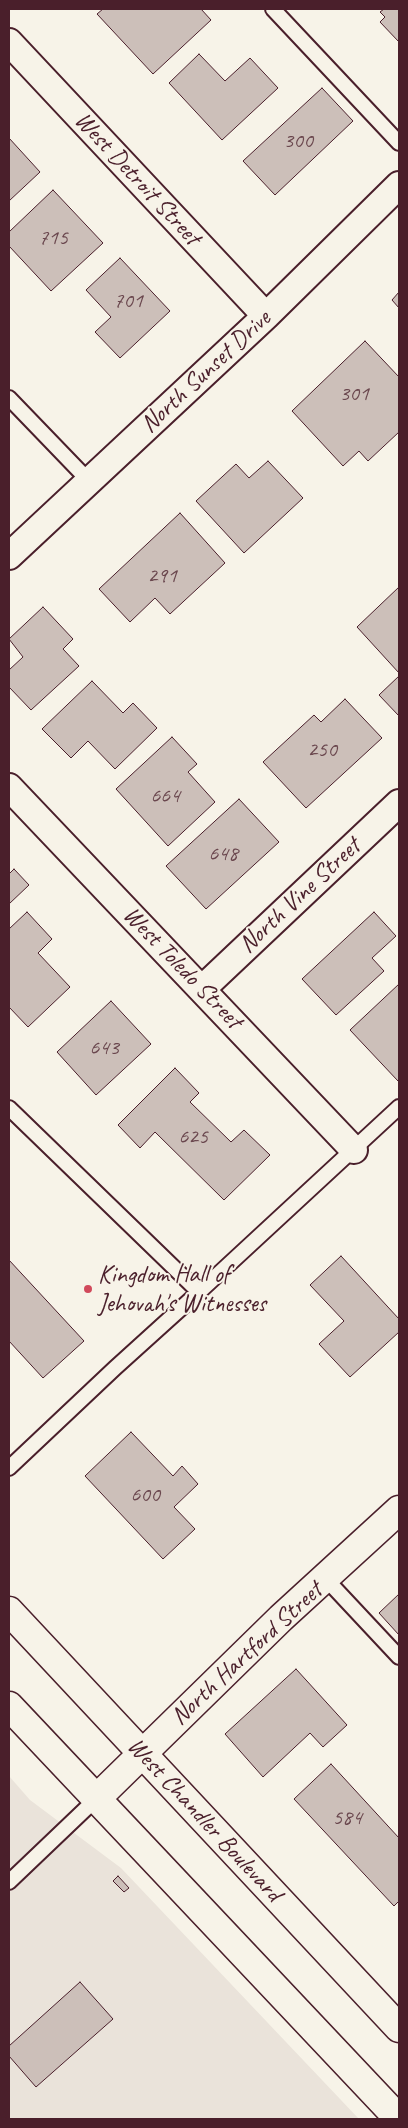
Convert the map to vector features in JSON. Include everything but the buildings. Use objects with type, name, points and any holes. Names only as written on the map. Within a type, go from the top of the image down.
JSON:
[{"type":"main road","name":"North Hartford Street","points":[[96,1799],[281,1618],[399,1510]]},
{"type":"main road","name":"West Chandler Boulevard","points":[[9,1611],[399,2028]]},
{"type":"main road","points":[[9,1706],[399,2119]]},
{"type":"street","name":"West Detroit Street","points":[[9,42],[266,316]]},
{"type":"street","name":"North Sunset Drive","points":[[9,556],[266,316],[399,185]]},
{"type":"street","name":"West Toledo Street","points":[[9,787],[354,1150]]},
{"type":"street","name":"North Vine Street","points":[[202,989],[399,803]]},
{"type":"lane","points":[[273,9],[399,143]]},
{"type":"lane","points":[[9,398],[89,481]]},
{"type":"lane","points":[[9,1468],[399,1107]]},
{"type":"lane","points":[[9,1108],[199,1292]]},
{"type":"lane","points":[[326,1578],[399,1656]]},
{"type":"lane","points":[[9,1882],[96,1799]]},
{"type":"shaded area","points":[[9,1776],[30,1800],[121,1868],[359,2119],[9,2119]]},
{"type":"place","name":"Kingdom Hall of Jehovah's Witnesses","points":[[88,1289]]}]
